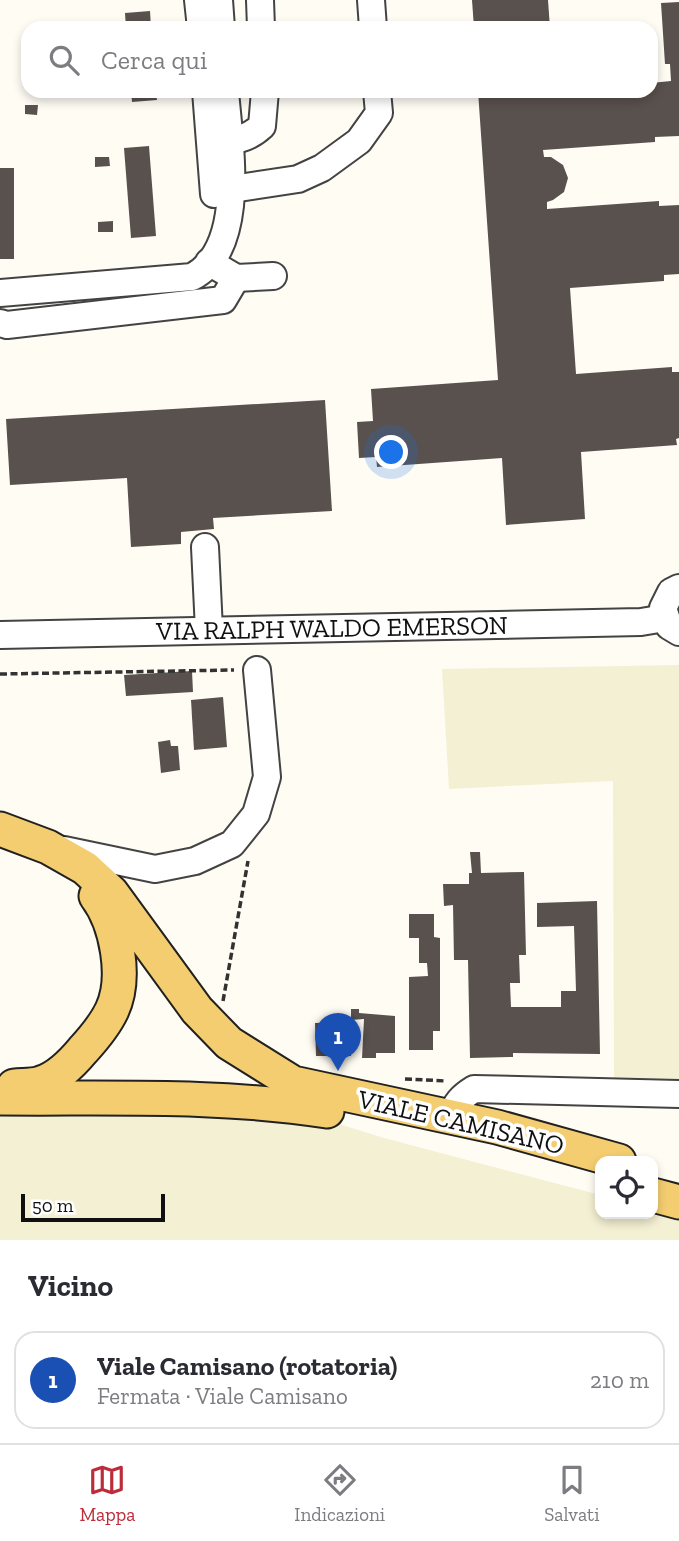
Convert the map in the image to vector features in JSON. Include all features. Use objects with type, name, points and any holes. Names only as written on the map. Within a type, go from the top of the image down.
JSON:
[{"type":"main road","points":[[0,829],[48,847],[85,868],[111,892],[197,1010],[229,1043],[293,1083],[340,1103]]},
{"type":"main road","points":[[0,1088],[42,1083],[72,1063],[98,1033],[113,1008],[120,974],[116,939],[102,905],[78,872],[48,847]]},
{"type":"main road","points":[[0,1098],[340,1103]]},
{"type":"main road","name":"VIALE CAMISANO","points":[[340,1103],[451,1117],[601,1156]]},
{"type":"main road","name":"VIALE CAMISANO","points":[[340,1103],[595,1179]]},
{"type":"main road","points":[[658,1172],[679,1178]]},
{"type":"main road","points":[[658,1196],[679,1202]]},
{"type":"street","points":[[198,0],[200,21]]},
{"type":"street","points":[[219,0],[220,21]]},
{"type":"street","points":[[260,0],[261,21]]},
{"type":"street","points":[[371,0],[372,21]]},
{"type":"street","points":[[0,293],[192,277],[201,273],[227,230],[232,189],[208,98]]},
{"type":"street","points":[[209,262],[216,242],[219,141],[224,98]]},
{"type":"street","points":[[219,141],[252,136],[262,126],[264,98]]},
{"type":"street","points":[[232,189],[298,179],[322,168],[359,141],[379,113],[378,98]]},
{"type":"street","points":[[209,262],[236,278],[273,276]]},
{"type":"street","points":[[0,323],[7,325],[223,300],[236,278]]},
{"type":"street","points":[[205,547],[209,630]]},
{"type":"street","name":"VIA RALPH WALDO EMERSON","points":[[672,625],[663,608],[671,592],[679,588]]},
{"type":"street","name":"VIA RALPH WALDO EMERSON","points":[[0,635],[641,622],[672,625]]},
{"type":"street","points":[[48,847],[155,869],[195,861],[232,844],[256,814],[267,777],[257,670]]},
{"type":"street","points":[[451,1117],[461,1097],[474,1089],[679,1094]]},
{"type":"path","points":[[0,674],[257,670]]},
{"type":"path","points":[[222,1003],[249,855]]},
{"type":"path","points":[[394,1078],[448,1081]]},
{"type":"shaded area","points":[[679,665],[679,1079],[614,1078],[613,781],[449,789],[442,669]]},
{"type":"shaded area","points":[[0,1107],[183,1109],[322,1127],[323,1119],[384,1138],[595,1194],[595,1219],[658,1219],[658,1210],[679,1216],[679,1240],[0,1240]]},
{"type":"building","points":[[472,0],[548,0],[550,21],[474,21]]},
{"type":"building","points":[[679,2],[679,136],[655,137],[655,142],[543,150],[544,157],[551,157],[563,165],[568,178],[564,192],[547,202],[547,209],[659,201],[659,206],[679,205],[679,274],[664,275],[664,281],[570,288],[576,374],[672,367],[672,372],[679,372],[677,445],[581,452],[585,519],[506,525],[502,458],[377,467],[376,457],[359,458],[357,422],[373,421],[371,389],[498,380],[478,98],[658,98],[658,82],[671,81],[670,64],[665,64],[661,3]]},
{"type":"building","points":[[150,11],[151,21],[126,21],[125,13]]},
{"type":"building","points":[[132,98],[157,98],[157,100],[132,102]]},
{"type":"building","points":[[25,105],[38,105],[37,115],[25,114]]},
{"type":"building","points":[[149,146],[156,236],[131,238],[124,148]]},
{"type":"building","points":[[95,157],[109,157],[110,166],[95,167]]},
{"type":"building","points":[[0,168],[14,168],[14,259],[0,259]]},
{"type":"building","points":[[113,221],[113,232],[98,232],[98,222]]},
{"type":"building","points":[[325,400],[332,511],[213,518],[214,529],[181,532],[181,544],[131,547],[127,478],[10,485],[6,419]]},
{"type":"building","points":[[192,671],[193,692],[126,696],[124,675]]},
{"type":"building","points":[[223,697],[227,747],[194,750],[191,700]]},
{"type":"building","points":[[170,740],[171,746],[178,746],[180,770],[161,773],[158,742]]},
{"type":"building","points":[[470,852],[480,852],[481,873],[524,872],[526,955],[519,955],[520,983],[510,983],[511,1007],[561,1007],[561,991],[576,991],[574,926],[537,927],[537,903],[597,901],[600,1054],[513,1053],[513,1057],[470,1058],[468,960],[454,960],[453,905],[444,906],[443,884],[469,884],[469,873],[472,873]]},
{"type":"building","points":[[409,914],[434,914],[434,937],[440,938],[440,1031],[433,1031],[433,1050],[409,1050],[409,977],[428,976],[427,963],[419,963],[419,938],[409,938]]},
{"type":"building","points":[[351,1009],[359,1009],[359,1013],[395,1016],[395,1053],[376,1053],[376,1058],[362,1058],[364,1019],[351,1020]]},
{"type":"building","points":[[350,1022],[351,1056],[316,1056],[315,1023]]},
{"type":"place","name":"Viale Camisano (rotatoria)","points":[[338,1071]]}]
